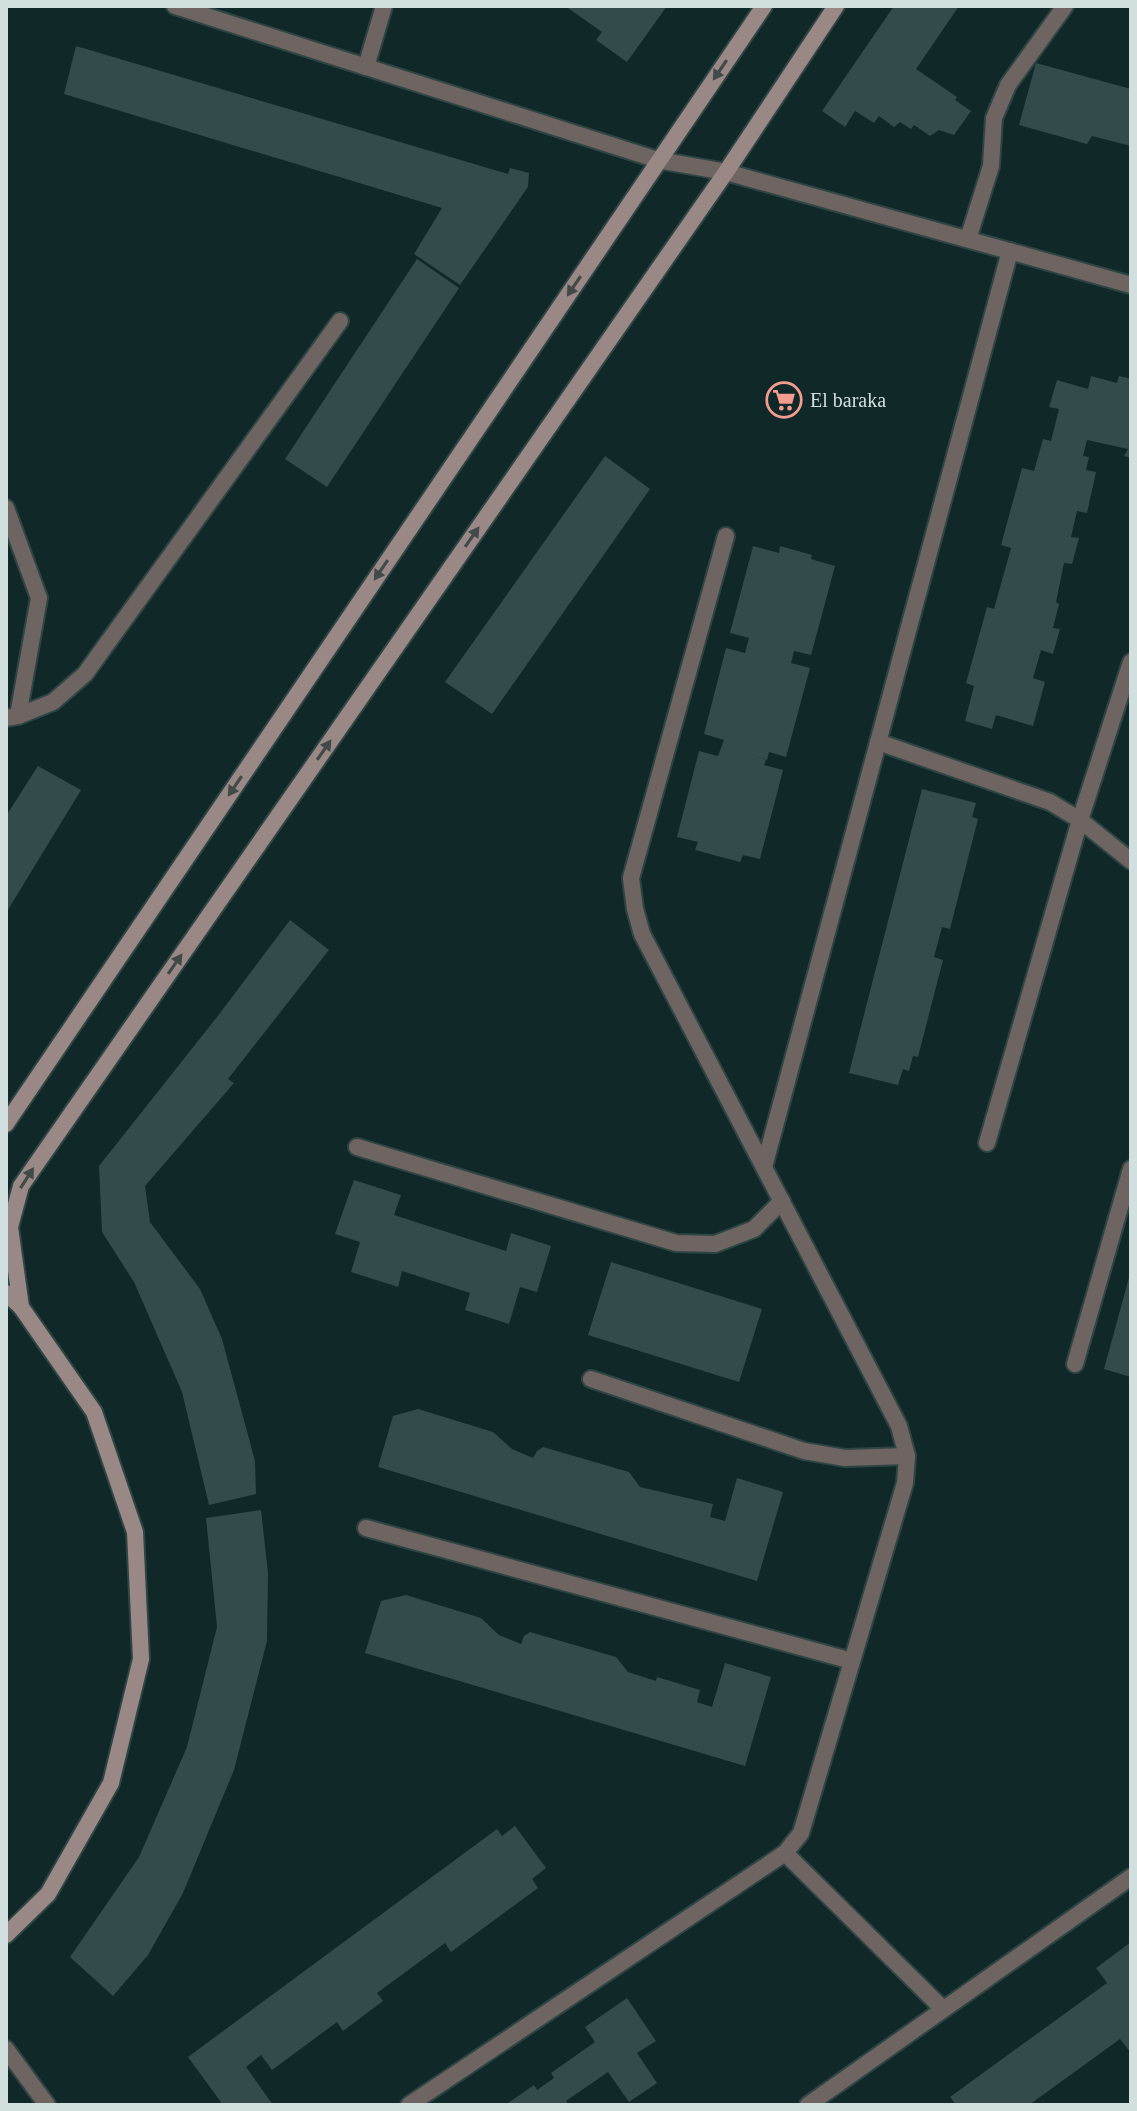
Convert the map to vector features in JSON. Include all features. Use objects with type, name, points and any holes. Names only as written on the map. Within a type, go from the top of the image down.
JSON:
[{"type":"main road","points":[[6,1124],[764,6]]},
{"type":"main road","points":[[21,1307],[10,1227],[21,1186],[726,172],[836,6]]},
{"type":"main road","points":[[6,1293],[21,1307],[94,1412],[135,1532],[141,1659],[111,1783],[48,1894],[6,1935]]},
{"type":"street","points":[[175,6],[658,160],[726,172],[1131,285]]},
{"type":"street","points":[[366,67],[384,6]]},
{"type":"street","points":[[968,239],[991,166],[994,118],[1008,85],[1065,6]]},
{"type":"street","points":[[764,1167],[1010,251]]},
{"type":"street","points":[[12,717],[53,702],[85,674],[340,321]]},
{"type":"street","points":[[6,508],[39,598],[12,717]]},
{"type":"street","points":[[409,2105],[785,1853],[801,1833],[905,1483],[907,1456],[899,1426],[642,934],[635,909],[631,878],[726,536]]},
{"type":"street","points":[[987,1143],[1080,820],[1131,662]]},
{"type":"street","points":[[878,742],[1050,802],[1080,820],[1131,861]]},
{"type":"street","points":[[357,1147],[676,1243],[715,1244],[754,1229],[782,1201]]},
{"type":"street","points":[[1075,1364],[1131,1169]]},
{"type":"street","points":[[591,1379],[804,1451],[845,1458],[907,1456]]},
{"type":"street","points":[[366,1528],[852,1661]]},
{"type":"street","points":[[785,1853],[943,2009]]},
{"type":"street","points":[[808,2105],[1131,1877]]},
{"type":"street","points":[[6,2049],[47,2105]]},
{"type":"building","points":[[565,6],[667,6],[627,62],[596,40],[602,32]]},
{"type":"building","points":[[894,6],[959,6],[916,69],[957,97],[955,100],[971,111],[954,135],[939,130],[930,136],[914,125],[911,129],[900,122],[894,127],[879,116],[874,123],[855,111],[845,127],[822,111]]},
{"type":"building","points":[[76,46],[508,174],[510,168],[529,173],[528,187],[460,285],[414,254],[442,208],[64,94]]},
{"type":"building","points":[[1036,63],[1131,89],[1131,146],[1092,136],[1087,144],[1019,125]]},
{"type":"building","points":[[417,259],[459,288],[327,487],[285,459]]},
{"type":"building","points":[[1091,376],[1117,383],[1119,376],[1131,379],[1131,458],[1124,456],[1128,449],[1087,440],[1083,456],[1089,457],[1086,470],[1096,472],[1087,513],[1077,511],[1071,537],[1079,538],[1072,564],[1064,563],[1053,628],[1060,629],[1053,654],[1041,650],[1033,678],[1045,682],[1033,726],[996,715],[992,729],[965,721],[974,686],[966,683],[987,607],[994,609],[1011,548],[1001,545],[1022,468],[1034,471],[1043,439],[1051,441],[1059,409],[1049,407],[1057,380],[1088,389]]},
{"type":"building","points":[[605,456],[650,489],[492,714],[445,682]]},
{"type":"building","points":[[753,546],[779,553],[780,546],[812,555],[811,559],[835,566],[811,655],[794,651],[791,663],[810,668],[786,757],[769,752],[767,760],[745,753],[766,760],[764,765],[783,770],[760,859],[743,855],[740,862],[695,850],[698,842],[677,837],[699,751],[718,756],[724,740],[704,734],[726,648],[745,653],[749,638],[730,633]]},
{"type":"building","points":[[38,766],[81,790],[6,913],[6,816]]},
{"type":"building","points":[[922,789],[976,803],[972,817],[978,819],[950,929],[942,927],[934,957],[943,960],[918,1057],[913,1056],[909,1071],[903,1069],[898,1085],[849,1073]]},
{"type":"building","points":[[290,920],[329,950],[228,1079],[234,1083],[145,1186],[150,1222],[200,1289],[222,1339],[255,1461],[256,1494],[209,1505],[182,1392],[134,1282],[102,1232],[99,1166]]},
{"type":"building","points":[[354,1180],[401,1195],[394,1215],[506,1251],[511,1233],[551,1246],[537,1292],[520,1287],[509,1324],[465,1310],[470,1293],[402,1271],[398,1287],[351,1272],[360,1242],[335,1234]]},
{"type":"building","points":[[611,1262],[762,1309],[739,1382],[588,1335]]},
{"type":"building","points":[[1131,1274],[1131,1377],[1104,1369]]},
{"type":"building","points":[[418,1409],[493,1432],[512,1449],[533,1458],[543,1447],[629,1472],[640,1487],[713,1504],[710,1517],[725,1521],[737,1478],[783,1492],[757,1581],[378,1467],[393,1416]]},
{"type":"building","points":[[261,1510],[268,1573],[267,1641],[234,1770],[183,1893],[148,1955],[113,1996],[70,1957],[139,1857],[187,1747],[217,1627],[206,1518]]},
{"type":"building","points":[[406,1595],[481,1618],[499,1635],[521,1644],[530,1632],[616,1657],[628,1672],[700,1690],[697,1702],[712,1707],[725,1663],[771,1677],[745,1766],[365,1653],[381,1601]]},
{"type":"building","points":[[515,1826],[546,1868],[532,1879],[538,1888],[451,1952],[445,1943],[377,1993],[383,2001],[343,2031],[337,2022],[272,2070],[261,2055],[246,2067],[273,2105],[223,2105],[188,2057],[497,1829],[502,1836]]},
{"type":"building","points":[[1131,1942],[1131,2053],[1120,2039],[1029,2105],[956,2105],[950,2097],[1107,1983],[1096,1968]]},
{"type":"building","points":[[627,1998],[656,2041],[637,2053],[657,2083],[629,2102],[608,2072],[566,2101],[569,2105],[505,2105],[534,2085],[537,2090],[554,2078],[551,2073],[595,2042],[585,2027]]},
{"type":"place","name":"El baraka","points":[[784,400]]}]
